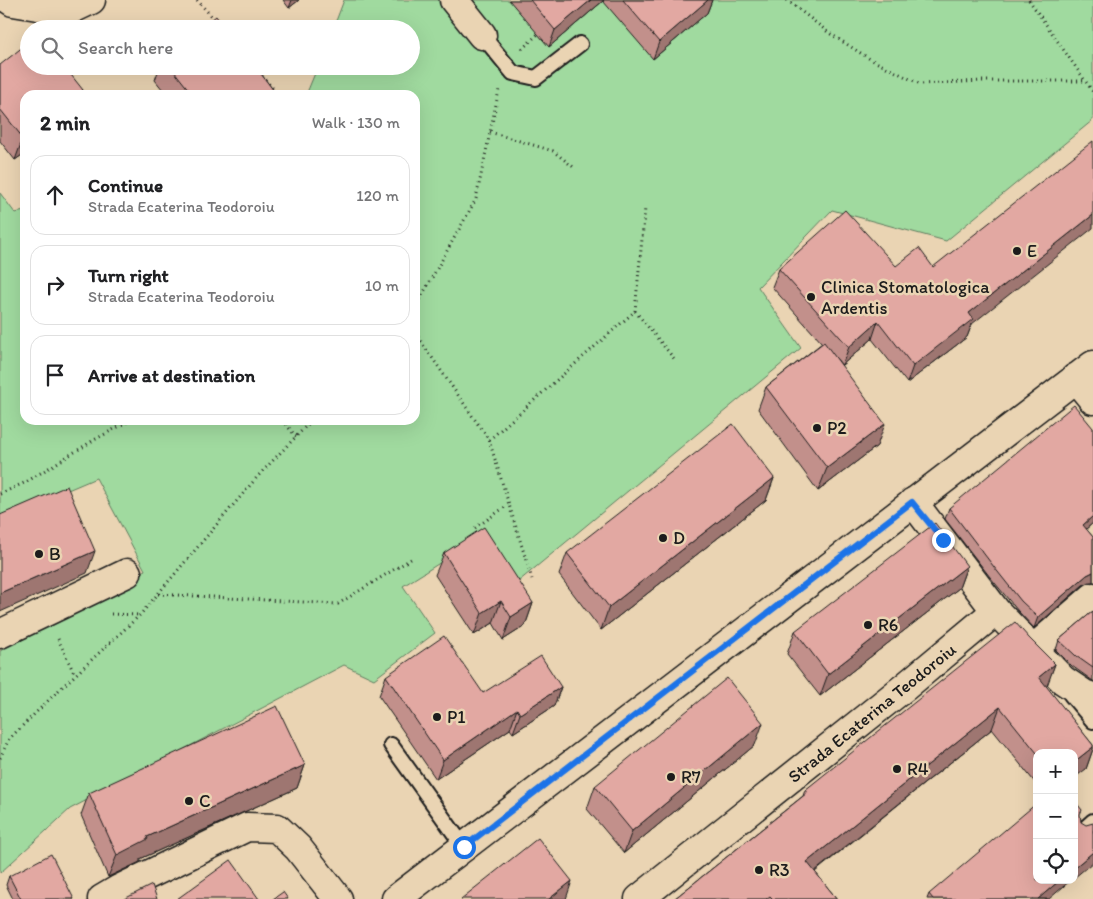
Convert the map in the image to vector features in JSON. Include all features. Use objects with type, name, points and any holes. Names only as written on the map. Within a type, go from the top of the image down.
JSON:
[{"type":"street","points":[[10,0],[68,11],[91,0]]},
{"type":"street","points":[[454,0],[482,35]]},
{"type":"street","points":[[396,899],[1084,372],[1093,400]]},
{"type":"street","points":[[912,502],[996,611],[1032,650],[1063,680],[1084,694],[1093,697]]},
{"type":"street","points":[[0,634],[127,573]]},
{"type":"street","points":[[1032,650],[1093,597]]},
{"type":"street","name":"Strada Ecaterina Teodoroiu","points":[[639,899],[906,686],[996,611]]},
{"type":"street","points":[[102,899],[247,827],[277,828],[298,848],[338,899]]},
{"type":"lane","points":[[482,35],[512,73],[536,78],[580,44]]},
{"type":"lane","points":[[1032,650],[1093,721]]},
{"type":"lane","points":[[391,745],[464,847]]},
{"type":"path","points":[[197,0],[214,20]]},
{"type":"path","points":[[787,0],[829,33],[870,59],[920,84],[982,81],[1084,81]]},
{"type":"path","points":[[1029,0],[1093,92]]},
{"type":"path","points":[[420,299],[476,199],[505,65],[538,34]]},
{"type":"path","points":[[261,75],[274,90]]},
{"type":"path","points":[[490,132],[553,151],[576,169]]},
{"type":"path","points":[[489,440],[635,310],[645,208]]},
{"type":"path","points":[[635,310],[676,361]]},
{"type":"path","points":[[420,339],[489,440],[532,579]]},
{"type":"path","points":[[0,494],[26,482],[122,425]]},
{"type":"path","points":[[287,425],[296,436]]},
{"type":"path","points":[[0,758],[9,739],[140,615],[258,476],[307,425]]},
{"type":"path","points":[[475,528],[508,505]]},
{"type":"path","points":[[158,594],[338,604],[412,559]]},
{"type":"path","points":[[45,612],[75,675]]},
{"type":"green space","points":[[344,0],[1093,0],[1093,120],[946,241],[832,210],[758,287],[801,348],[513,586],[481,537],[403,586],[435,633],[374,679],[344,665],[70,809],[0,873],[0,651],[145,570],[96,478],[0,519],[0,193],[15,213],[20,212],[20,425],[420,425],[420,90],[308,90],[314,75],[420,75],[420,20],[336,20]]},
{"type":"building","points":[[530,0],[591,0],[555,30]]},
{"type":"building","points":[[623,0],[708,0],[659,42]]},
{"type":"building","points":[[216,16],[219,20],[211,20]]},
{"type":"building","points":[[20,49],[20,75],[71,75],[83,90],[20,90],[20,134],[0,109],[0,65]]},
{"type":"building","points":[[177,75],[262,75],[273,90],[189,90]]},
{"type":"building","points":[[1093,141],[1093,215],[969,313],[973,319],[913,366],[878,321],[849,347],[779,269],[845,210],[896,266],[919,248],[933,267]]},
{"type":"building","name":"P2","points":[[824,342],[885,424],[827,468],[766,387]]},
{"type":"building","points":[[1074,405],[1093,428],[1093,516],[1083,525],[1093,537],[1093,572],[1038,617],[1021,601],[949,508]]},
{"type":"building","name":"D","points":[[733,424],[774,478],[609,607],[567,553]]},
{"type":"building","name":"B","points":[[67,486],[95,551],[0,593],[0,515]]},
{"type":"building","name":"R6","points":[[935,523],[967,566],[828,674],[795,631]]},
{"type":"building","points":[[484,527],[533,603],[511,617],[501,601],[482,613],[444,553]]},
{"type":"building","points":[[1093,611],[1093,668],[1076,656],[1059,640]]},
{"type":"building","points":[[1015,622],[1055,664],[1039,677],[1093,745],[1078,759],[1078,749],[1034,749],[1000,707],[807,862],[837,899],[773,899],[770,896],[766,899],[674,899],[807,793],[805,790]]},
{"type":"building","points":[[444,636],[483,693],[541,656],[561,687],[520,714],[517,709],[443,760],[386,676]]},
{"type":"building","name":"R7","points":[[727,678],[763,723],[632,831],[595,786]]},
{"type":"building","name":"C","points":[[277,706],[305,765],[147,837],[148,839],[117,855],[89,793]]},
{"type":"building","points":[[1078,805],[1082,810],[1080,814],[1081,822],[1086,825],[1093,823],[1093,852],[1078,865]]},
{"type":"building","points":[[1033,806],[1033,884],[1055,884],[1038,899],[933,899],[929,894]]},
{"type":"building","points":[[538,838],[572,881],[549,899],[461,899]]},
{"type":"building","points":[[51,854],[74,899],[21,899],[9,876]]},
{"type":"building","points":[[231,860],[259,899],[177,899]]},
{"type":"building","points":[[152,885],[157,899],[124,899]]},
{"type":"building","points":[[283,892],[288,899],[273,899]]},
{"type":"place","name":"E","points":[[1017,251]]},
{"type":"place","name":"Clinica Stomatologica Ardentis","points":[[811,297]]},
{"type":"place","name":"P2","points":[[817,428]]},
{"type":"place","name":"D","points":[[663,538]]},
{"type":"place","name":"B","points":[[39,554]]},
{"type":"place","name":"R6","points":[[868,625]]},
{"type":"place","name":"P1","points":[[437,717]]},
{"type":"place","name":"R4","points":[[897,769]]},
{"type":"place","name":"R7","points":[[671,777]]},
{"type":"place","name":"C","points":[[189,801]]},
{"type":"place","name":"R3","points":[[759,870]]},
{"type":"route","points":[[464,847],[912,502],[943,540]]}]
